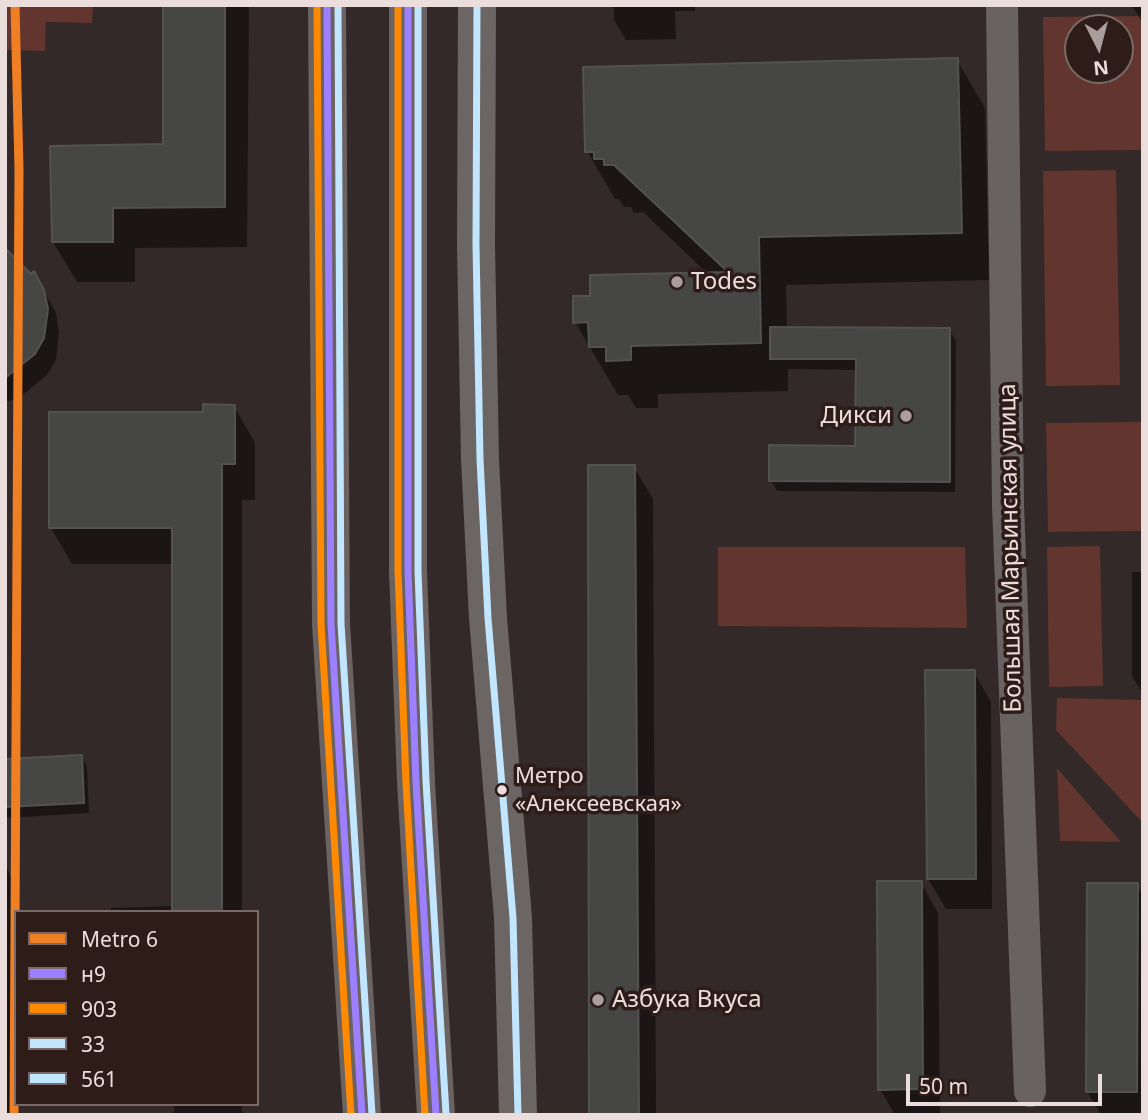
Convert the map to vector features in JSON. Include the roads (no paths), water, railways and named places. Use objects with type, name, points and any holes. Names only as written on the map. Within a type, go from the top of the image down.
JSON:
[{"type":"main road","points":[[327,5],[331,624],[362,1115]]},
{"type":"main road","points":[[408,5],[408,571],[416,782],[436,1115]]},
{"type":"street","points":[[478,5],[476,245],[480,459],[488,618],[513,918],[518,1115]]},
{"type":"street","name":"Большая Марьинская улица","points":[[1002,5],[1008,505],[1030,1091]]},
{"type":"metro line","name":"6","points":[[15,5],[19,169],[15,910]]},
{"type":"metro line","name":"6","points":[[14,1106],[14,1115]]},
{"type":"place","name":"Todes","points":[[677,282]]},
{"type":"place","name":"Дикси","points":[[906,416]]},
{"type":"place","name":"Метро «Алексеевская»","points":[[502,790]]},
{"type":"place","name":"Азбука Вкуса","points":[[598,1000]]}]
